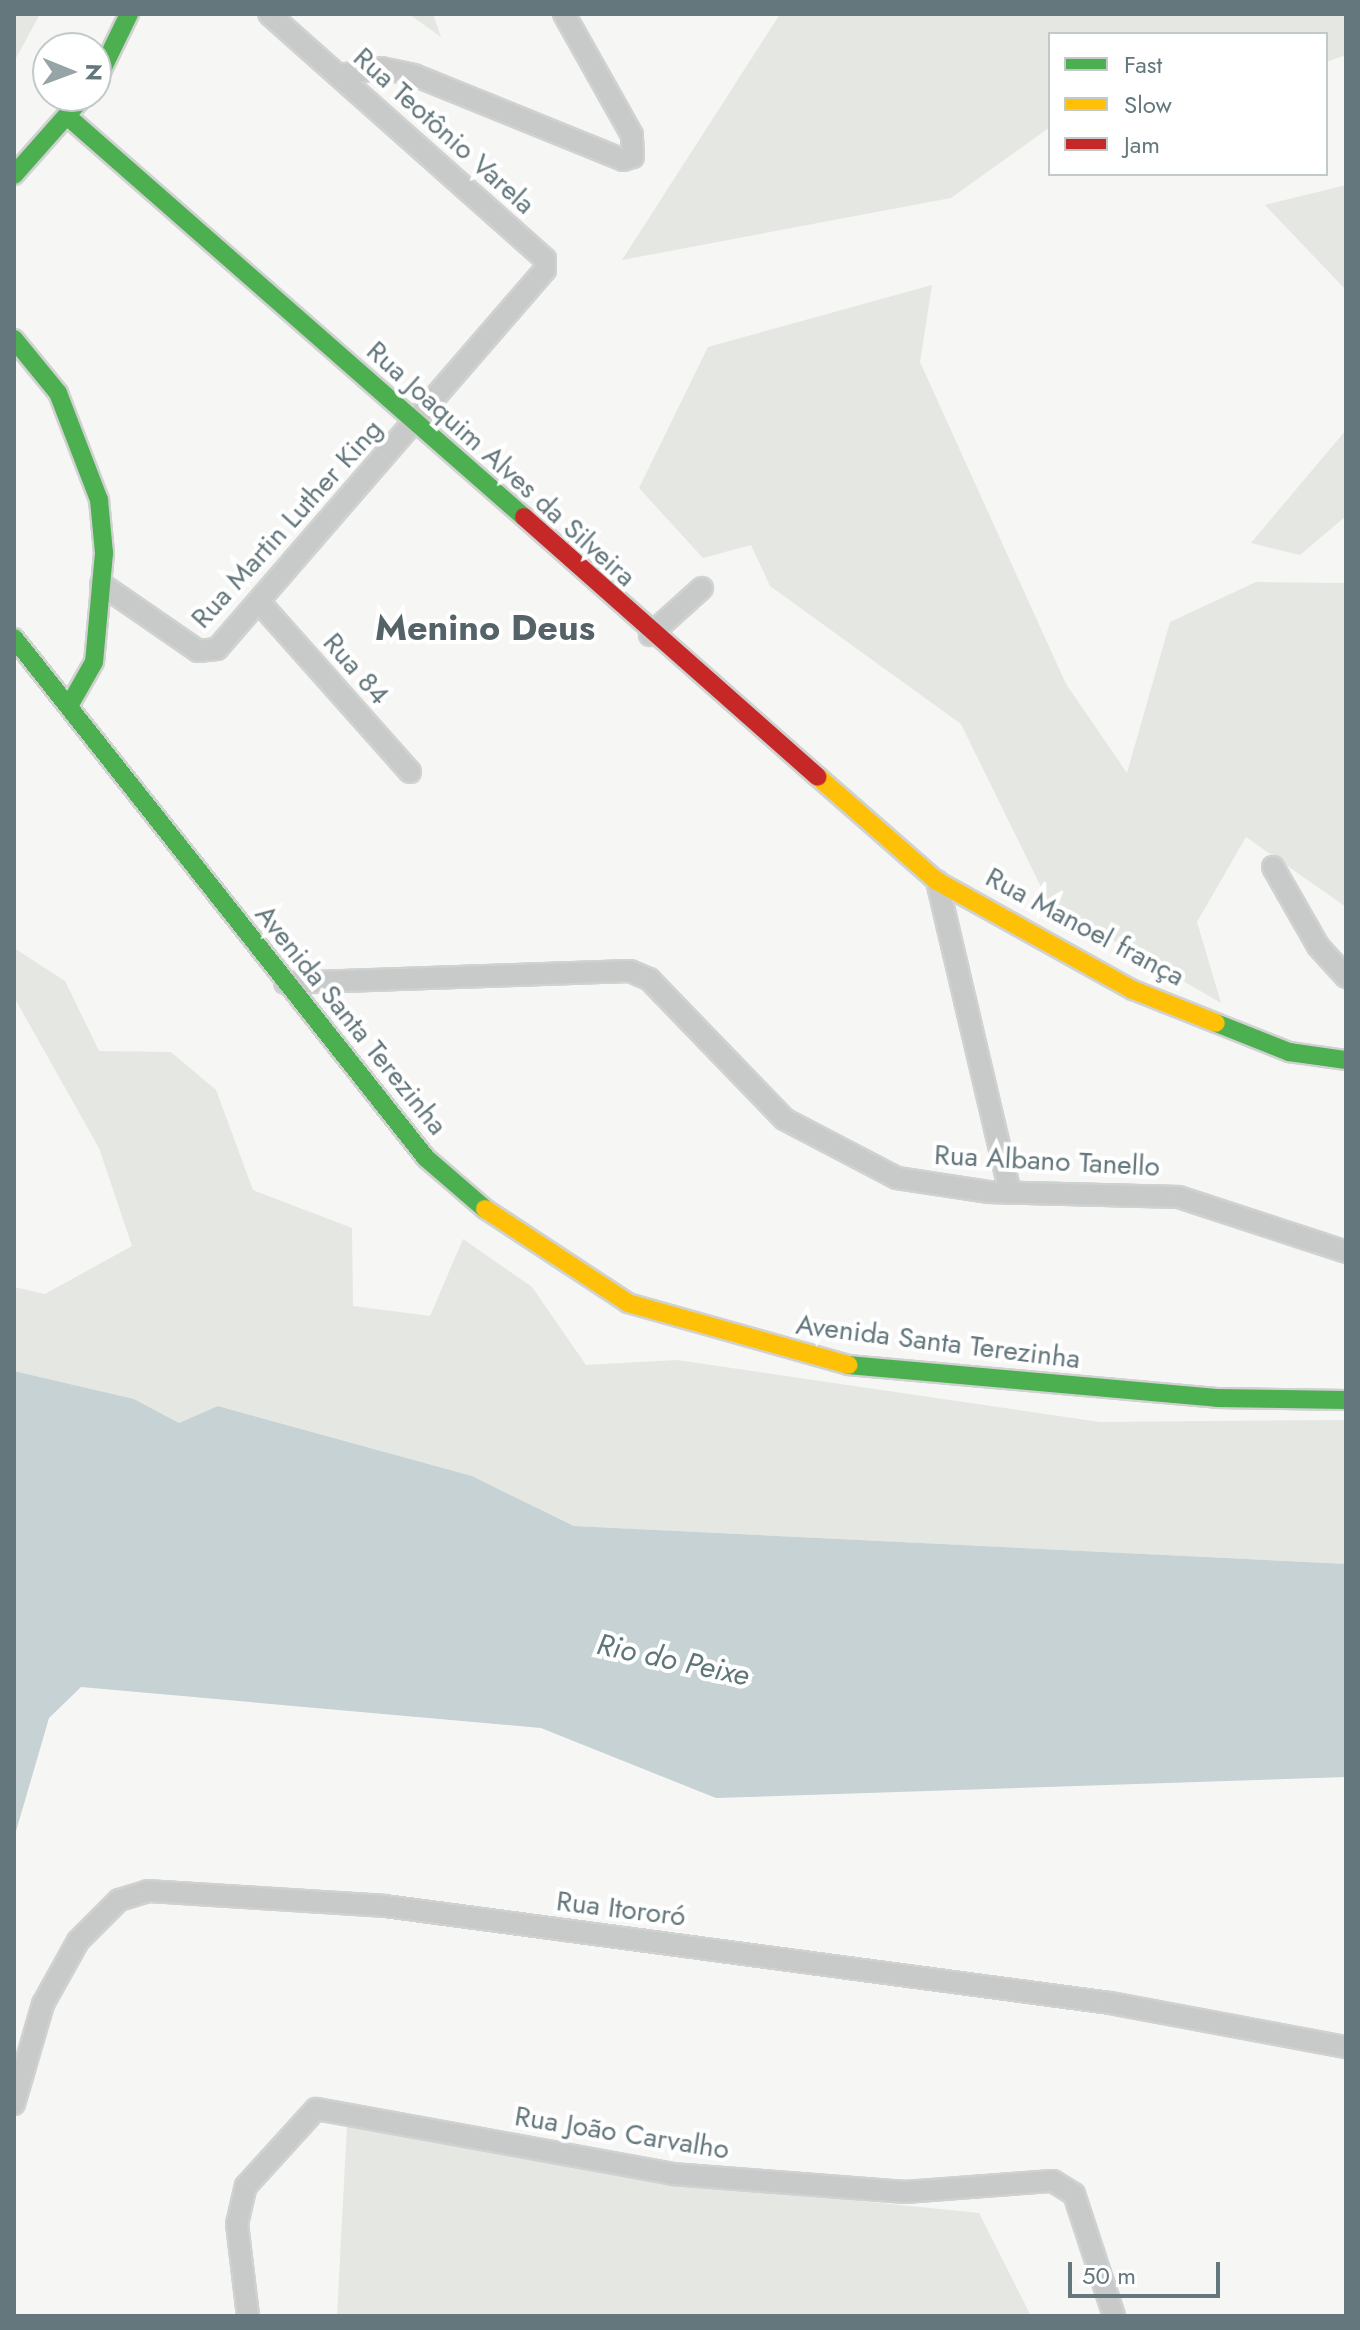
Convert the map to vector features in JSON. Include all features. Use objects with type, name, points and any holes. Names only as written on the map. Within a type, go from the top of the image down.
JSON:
[{"type":"street","points":[[112,49],[129,14]]},
{"type":"street","name":"Rua Teotônio Varela","points":[[269,14],[545,259]]},
{"type":"street","points":[[340,75],[381,68],[414,75],[623,160],[633,157],[632,135],[564,14]]},
{"type":"street","points":[[14,175],[70,112]]},
{"type":"street","name":"Rua Joaquim Alves da Silveira","points":[[67,116],[415,425],[555,541],[650,635],[937,881]]},
{"type":"street","name":"Rua Martin Luther King","points":[[101,584],[207,653],[260,603],[415,425],[543,275],[545,259]]},
{"type":"street","points":[[14,339],[58,393],[89,464],[99,500],[101,584],[94,662],[69,706]]},
{"type":"street","points":[[650,635],[702,588]]},
{"type":"street","name":"Rua 84","points":[[260,603],[410,772]]},
{"type":"street","name":"Avenida Santa Terezinha","points":[[14,638],[426,1158],[508,1228],[628,1303],[818,1362],[1217,1398],[1346,1400]]},
{"type":"street","points":[[1273,867],[1318,946],[1346,977]]},
{"type":"street","points":[[937,881],[1010,1193]]},
{"type":"street","name":"Rua Manoel frança","points":[[937,881],[1133,990],[1289,1052],[1346,1060]]},
{"type":"street","name":"Rua Albano Tanello","points":[[285,983],[630,971],[649,979],[803,1133],[897,1178],[1010,1193],[1179,1197],[1346,1252]]},
{"type":"street","name":"Rua Itororó","points":[[14,2104],[43,2004],[78,1941],[119,1900],[148,1891],[399,1908],[1189,2015],[1346,2047]]},
{"type":"street","name":"Rua João Carvalho","points":[[248,2316],[237,2224],[246,2186],[316,2109],[672,2174],[905,2192],[1053,2181],[1074,2194],[1114,2316]]},
{"type":"shaded area","points":[[14,14],[40,14],[14,62]]},
{"type":"shaded area","points":[[409,14],[433,14],[441,37]]},
{"type":"shaded area","points":[[780,14],[1346,14],[1346,55],[1328,61],[1328,32],[1048,32],[1048,128],[951,198],[622,260]]},
{"type":"shaded area","points":[[1346,185],[1346,290],[1265,205]]},
{"type":"shaded area","points":[[932,285],[920,362],[1066,684],[1127,773],[1170,622],[1256,582],[1346,583],[1346,907],[1246,837],[1197,922],[1221,1003],[1049,903],[961,724],[770,586],[751,545],[703,558],[639,488],[708,347]]},
{"type":"shaded area","points":[[1346,430],[1346,516],[1300,555],[1251,543]]},
{"type":"shaded area","points":[[14,948],[65,981],[99,1051],[171,1052],[216,1090],[253,1190],[352,1228],[353,1306],[430,1316],[463,1239],[532,1287],[586,1365],[677,1360],[1100,1422],[1346,1420],[1346,1564],[574,1526],[472,1476],[219,1406],[179,1423],[134,1399],[14,1371],[14,1287],[45,1294],[132,1246],[99,1148],[14,997]]},
{"type":"shaded area","points":[[347,2125],[672,2182],[979,2213],[1031,2316],[337,2316]]},
{"type":"water","name":"Rio do Peixe","points":[[14,1371],[134,1399],[179,1423],[218,1406],[472,1476],[574,1526],[1346,1564],[1346,1777],[716,1798],[541,1728],[81,1687],[49,1718],[14,1838]]},
{"type":"traffic: fast","points":[[112,49],[129,14]]},
{"type":"traffic: fast","points":[[14,175],[70,112]]},
{"type":"traffic: fast","points":[[67,116],[524,517]]},
{"type":"traffic: fast","points":[[14,339],[58,393],[99,500],[104,553],[94,662],[69,706]]},
{"type":"traffic: fast","points":[[14,638],[426,1158],[485,1209]]},
{"type":"traffic: fast","points":[[1216,1023],[1289,1052],[1346,1060]]},
{"type":"traffic: fast","points":[[848,1365],[1217,1398],[1346,1400]]},
{"type":"traffic: slow","points":[[818,777],[937,881],[1133,990],[1216,1023]]},
{"type":"traffic: slow","points":[[485,1209],[628,1303],[848,1365]]},
{"type":"traffic: jam","points":[[524,517],[818,777]]},
{"type":"district","name":"Menino Deus","points":[[485,628]]}]
